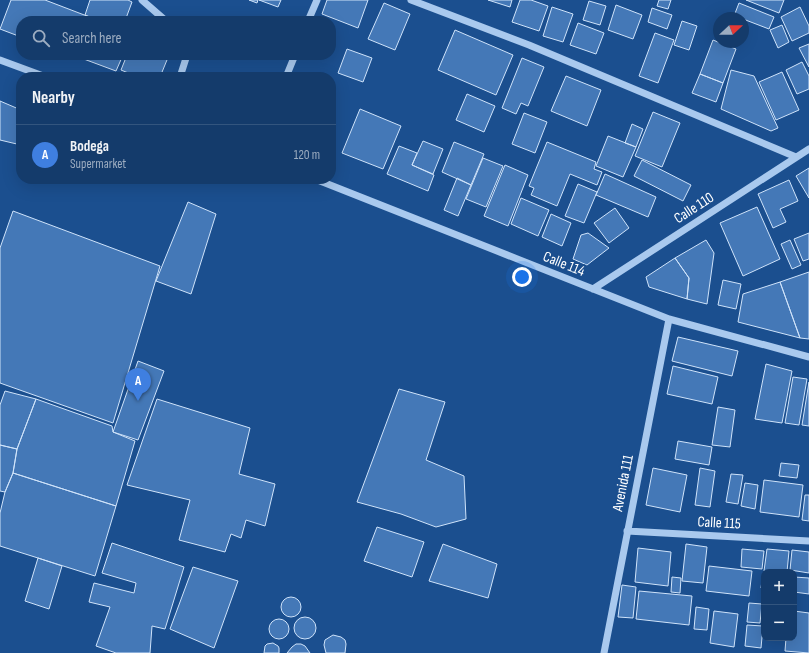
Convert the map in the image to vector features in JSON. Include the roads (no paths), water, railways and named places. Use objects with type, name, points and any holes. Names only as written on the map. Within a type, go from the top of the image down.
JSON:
[{"type":"street","points":[[142,0],[160,16]]},
{"type":"street","points":[[310,16],[317,0]]},
{"type":"street","points":[[411,0],[529,45],[796,157]]},
{"type":"street","points":[[0,60],[32,72]]},
{"type":"street","points":[[182,72],[185,60]]},
{"type":"street","points":[[288,72],[293,60]]},
{"type":"street","name":"Calle 110","points":[[594,289],[809,149]]},
{"type":"street","name":"Calle 114","points":[[328,184],[669,319],[809,357]]},
{"type":"street","name":"Avenida 111","points":[[604,653],[669,319]]},
{"type":"street","name":"Calle 115","points":[[627,531],[809,541]]},
{"type":"place","name":"Bodega","points":[[138,401]]}]
